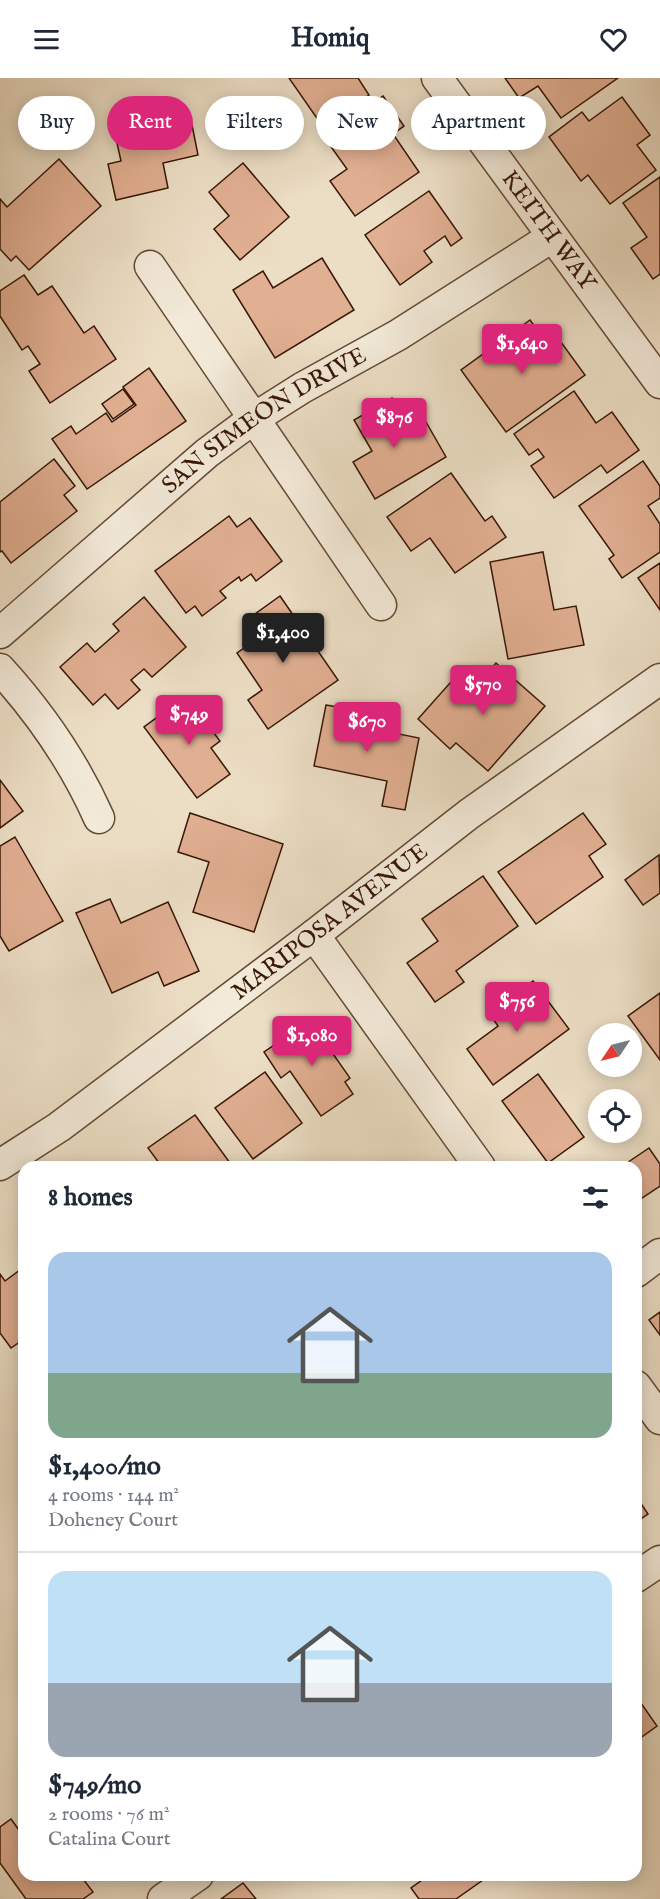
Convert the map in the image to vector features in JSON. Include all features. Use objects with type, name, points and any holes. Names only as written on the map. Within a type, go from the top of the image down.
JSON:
[{"type":"street","name":"KEITH WAY","points":[[437,78],[660,383]]},
{"type":"street","name":"SAN SIMEON DRIVE","points":[[0,633],[207,453],[253,419],[302,388],[398,335],[552,237]]},
{"type":"street","points":[[150,266],[381,605]]},
{"type":"street","points":[[0,669],[48,729],[86,790],[99,818]]},
{"type":"street","name":"MARIPOSA AVENUE","points":[[0,1165],[59,1127],[314,935],[469,814],[660,679]]},
{"type":"street","points":[[314,935],[476,1161]]},
{"type":"street","points":[[642,1268],[660,1254]]},
{"type":"street","points":[[642,1394],[660,1419]]},
{"type":"street","points":[[642,1573],[660,1561]]},
{"type":"street","points":[[163,1899],[189,1881]]},
{"type":"building","points":[[289,78],[358,78],[369,95],[316,96],[316,117],[304,100],[304,96],[301,96]]},
{"type":"building","points":[[505,78],[618,78],[561,118],[538,86],[522,96],[518,96]]},
{"type":"building","points":[[622,97],[650,135],[637,145],[656,170],[610,204],[588,175],[581,181],[549,137],[582,112],[589,121]]},
{"type":"building","points":[[399,119],[404,126],[399,130]]},
{"type":"building","points":[[193,130],[198,155],[163,163],[168,188],[116,200],[108,164],[121,161],[119,150],[193,150]]},
{"type":"building","points":[[399,143],[419,172],[355,216],[330,181],[347,169],[333,150],[399,150]]},
{"type":"building","points":[[59,159],[101,206],[29,270],[16,256],[11,261],[0,249],[0,199],[7,207]]},
{"type":"building","points":[[243,163],[289,217],[240,260],[214,229],[229,216],[209,192]]},
{"type":"building","points":[[660,177],[660,274],[653,279],[631,248],[647,237],[623,203]]},
{"type":"building","points":[[429,191],[462,238],[451,246],[445,236],[424,251],[432,262],[400,285],[365,235]]},
{"type":"building","points":[[322,258],[354,310],[275,358],[233,290],[263,271],[273,288]]},
{"type":"building","points":[[24,275],[38,295],[52,286],[84,333],[94,326],[116,359],[50,403],[29,371],[40,364],[28,346],[22,350],[0,316],[0,291]]},
{"type":"building","points":[[530,320],[548,345],[558,338],[585,375],[506,432],[461,370]]},
{"type":"building","points":[[149,368],[186,421],[87,489],[52,439],[71,426],[76,434],[106,413],[112,422],[136,405],[123,387]]},
{"type":"building","points":[[123,389],[134,404],[113,419],[102,404]]},
{"type":"building","points":[[574,391],[596,423],[612,412],[639,450],[607,473],[601,465],[554,498],[531,466],[544,457],[538,449],[529,455],[514,434]]},
{"type":"building","points":[[392,398],[412,431],[426,422],[446,457],[375,499],[353,462],[372,451],[354,420]]},
{"type":"building","points":[[54,459],[75,486],[64,495],[77,511],[11,563],[2,551],[0,552],[0,502]]},
{"type":"building","points":[[643,461],[660,486],[660,498],[648,506],[660,524],[660,552],[622,578],[609,559],[614,555],[579,506]]},
{"type":"building","points":[[451,473],[485,521],[492,516],[506,537],[455,573],[430,538],[411,551],[387,517]]},
{"type":"building","points":[[229,516],[237,527],[250,518],[282,561],[256,581],[251,574],[241,581],[239,577],[220,591],[226,598],[202,616],[195,606],[186,613],[155,571]]},
{"type":"building","points":[[543,552],[554,610],[576,606],[584,645],[508,659],[490,562]]},
{"type":"building","points":[[660,563],[660,610],[638,578]]},
{"type":"building","points":[[280,596],[338,680],[268,729],[248,700],[262,690],[237,653],[254,641],[247,630],[259,621],[255,614]]},
{"type":"building","points":[[144,597],[186,647],[152,677],[144,669],[131,680],[140,690],[118,709],[105,694],[93,705],[60,667],[87,643],[95,652],[119,631],[113,624]]},
{"type":"building","points":[[496,663],[545,706],[488,771],[456,743],[450,749],[418,719],[450,683],[466,697]]},
{"type":"building","points":[[186,696],[220,741],[211,748],[230,774],[197,798],[144,727]]},
{"type":"building","points":[[326,705],[367,712],[364,727],[419,738],[405,810],[382,806],[387,781],[314,766]]},
{"type":"building","points":[[0,780],[23,811],[0,828]]},
{"type":"building","points":[[190,813],[283,844],[254,932],[193,912],[209,862],[178,852]]},
{"type":"building","points":[[583,813],[606,844],[589,856],[603,877],[536,924],[498,872]]},
{"type":"building","points":[[15,837],[63,921],[9,951],[0,936],[0,846]]},
{"type":"building","points":[[659,855],[660,893],[643,905],[625,880]]},
{"type":"building","points":[[483,876],[518,926],[456,971],[464,982],[435,1002],[407,963],[438,941],[422,919]]},
{"type":"building","points":[[110,899],[121,923],[168,902],[199,971],[164,986],[158,972],[112,993],[76,913]]},
{"type":"building","points":[[533,981],[569,1029],[493,1085],[467,1049],[498,1026],[489,1013]]},
{"type":"building","points":[[660,993],[660,1060],[642,1035],[642,1023],[633,1023],[628,1016]]},
{"type":"building","points":[[310,1021],[350,1078],[345,1082],[353,1094],[321,1116],[290,1071],[281,1078],[264,1052]]},
{"type":"building","points":[[265,1072],[302,1123],[253,1159],[215,1108]]},
{"type":"building","points":[[538,1074],[584,1137],[551,1161],[547,1161],[502,1101]]},
{"type":"building","points":[[195,1115],[229,1161],[158,1161],[148,1148]]},
{"type":"building","points":[[649,1148],[660,1164],[660,1186],[642,1198],[642,1161],[630,1161]]},
{"type":"building","points":[[18,1271],[18,1343],[11,1348],[0,1333],[0,1274],[5,1281]]},
{"type":"building","points":[[660,1312],[660,1335],[649,1320]]},
{"type":"building","points":[[642,1505],[648,1514],[642,1518]]},
{"type":"building","points":[[642,1705],[657,1726],[642,1737]]},
{"type":"building","points":[[11,1819],[18,1829],[18,1881],[85,1881],[93,1892],[83,1899],[26,1899],[0,1863],[0,1827]]},
{"type":"building","points":[[421,1881],[482,1881],[456,1899],[419,1899],[411,1888]]},
{"type":"building","points":[[243,1883],[256,1899],[221,1899]]}]
